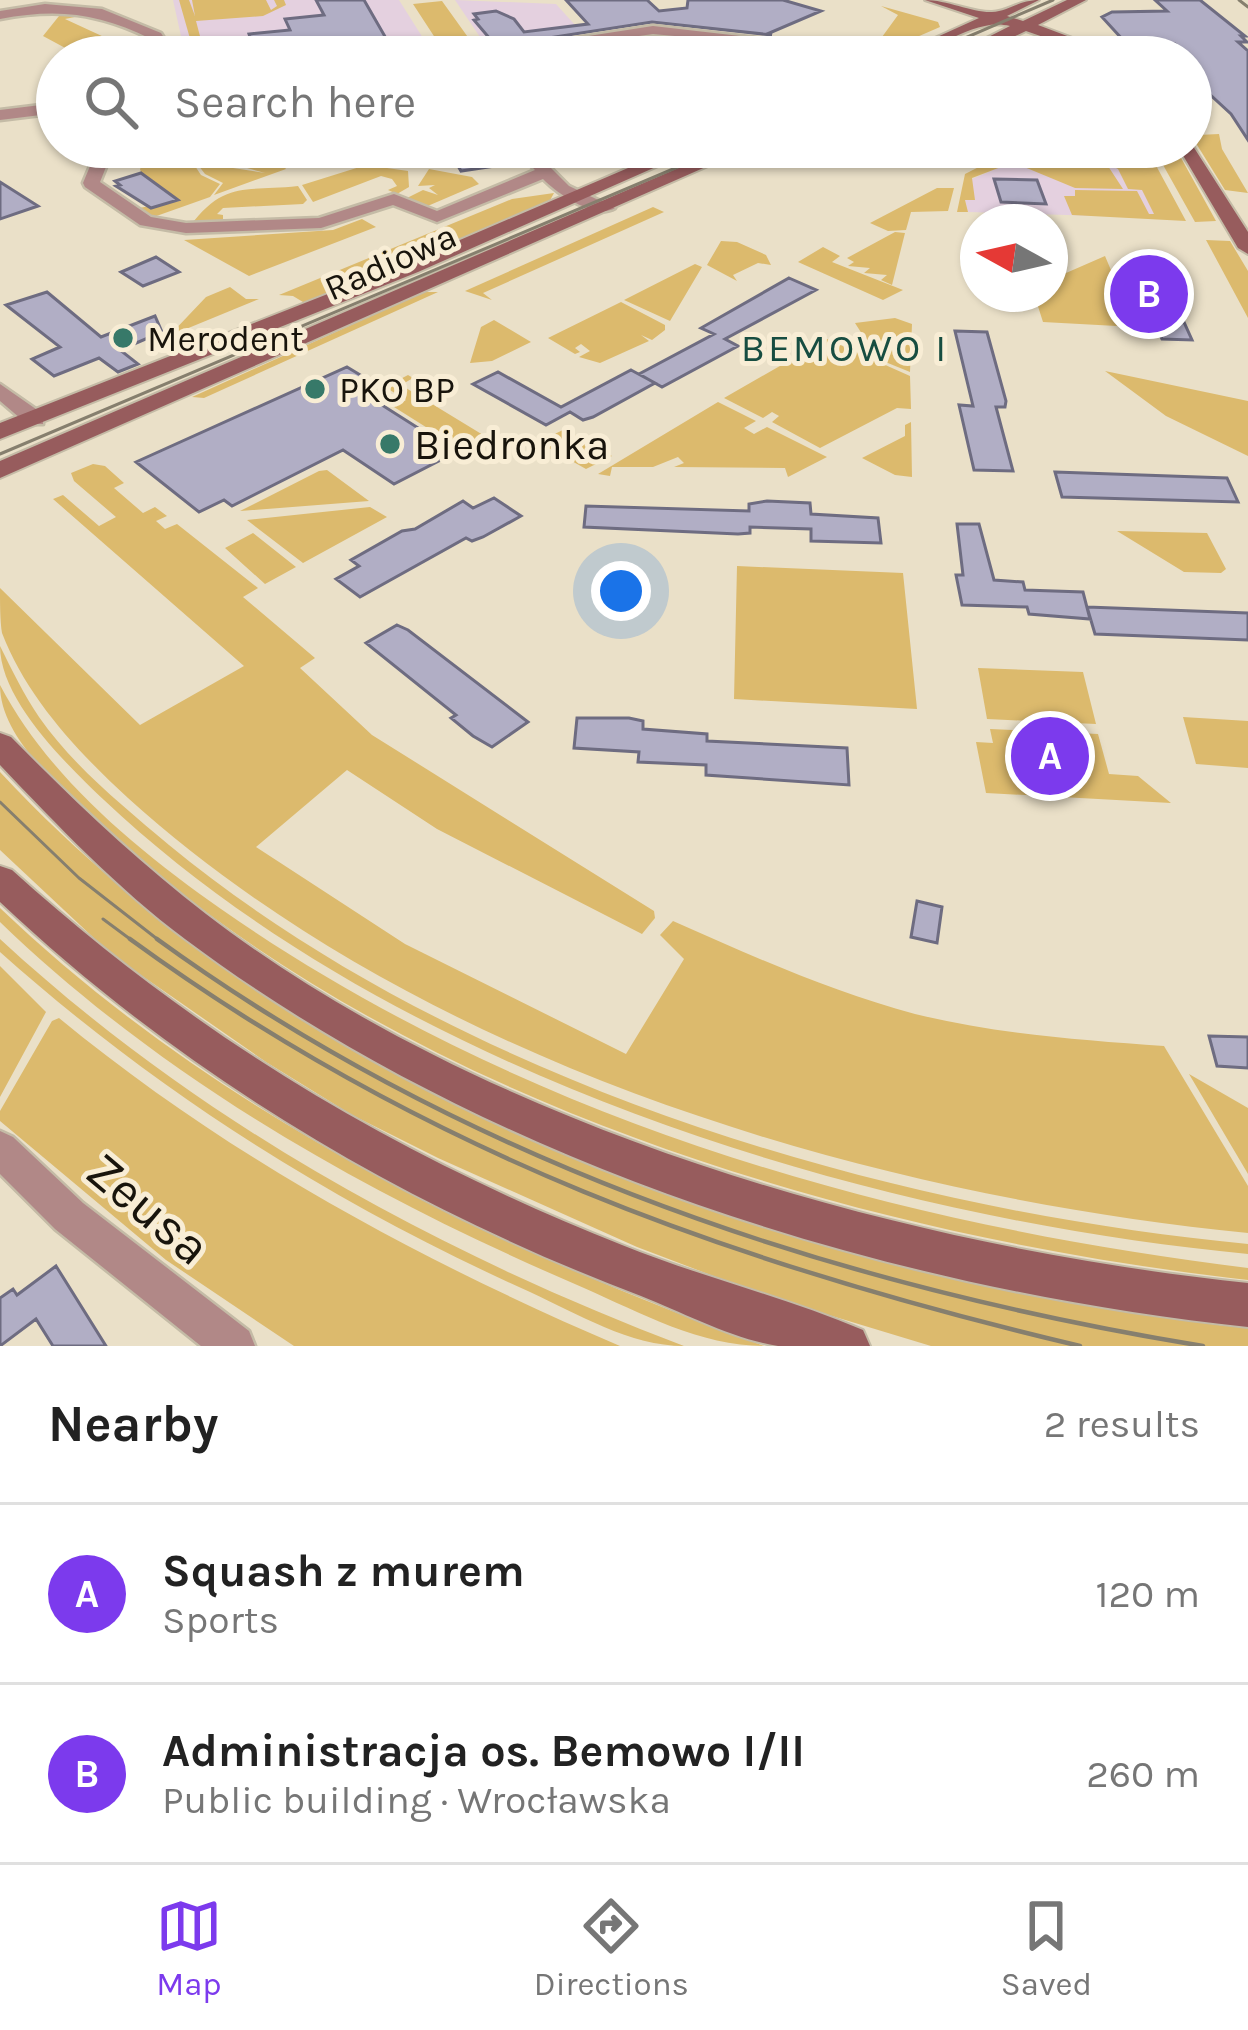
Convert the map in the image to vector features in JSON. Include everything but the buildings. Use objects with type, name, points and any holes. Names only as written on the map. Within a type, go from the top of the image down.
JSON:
[{"type":"street","points":[[950,36],[1032,0]]},
{"type":"street","points":[[1002,36],[1079,0]]},
{"type":"street","points":[[925,2],[1042,36]]},
{"type":"street","points":[[0,15],[49,3],[97,7],[154,36]]},
{"type":"street","points":[[1017,29],[1034,36]]},
{"type":"street","points":[[608,36],[653,30],[713,36]]},
{"type":"street","points":[[0,115],[36,111]]},
{"type":"street","points":[[97,168],[91,182],[146,221],[168,227],[312,224],[394,199],[436,217],[543,173]]},
{"type":"street","points":[[539,168],[576,196],[606,208]]},
{"type":"street","name":"Radiowa","points":[[0,432],[642,168]]},
{"type":"street","name":"Radiowa","points":[[0,470],[695,168]]},
{"type":"street","points":[[1200,168],[1248,248]]},
{"type":"street","points":[[0,390],[35,419]]},
{"type":"street","points":[[0,746],[59,814],[168,909],[289,993],[418,1065],[577,1138],[698,1183],[836,1226],[1024,1271],[1188,1299],[1248,1304]]},
{"type":"street","points":[[0,880],[110,977],[223,1060],[354,1138],[473,1202],[635,1271],[848,1346]]},
{"type":"street","name":"Zeusa","points":[[0,1149],[69,1216],[234,1346]]},
{"type":"shaded area","points":[[173,0],[399,0],[422,36],[181,36]]},
{"type":"shaded area","points":[[179,0],[189,0],[195,16],[192,0],[266,0],[271,10],[277,6],[274,0],[284,0],[286,5],[263,16],[196,21],[200,36],[189,36]]},
{"type":"shaded area","points":[[455,0],[556,4],[575,25],[507,36],[479,36]]},
{"type":"shaded area","points":[[442,1],[467,36],[434,36],[413,4]]},
{"type":"shaded area","points":[[67,6],[99,12],[65,19],[102,36],[43,36]]},
{"type":"shaded area","points":[[881,6],[938,22],[940,27],[919,36],[883,36],[898,15]]},
{"type":"shaded area","points":[[1212,134],[1219,134],[1222,149],[1248,193],[1225,190],[1211,168]]},
{"type":"shaded area","points":[[196,168],[220,184],[210,197],[148,219],[133,209],[179,201],[140,169]]},
{"type":"shaded area","points":[[200,168],[265,173],[247,168],[286,169],[214,195],[223,183]]},
{"type":"shaded area","points":[[356,168],[387,168],[408,171],[409,187],[397,194],[388,190],[397,186],[392,179],[381,176],[313,202],[302,185]]},
{"type":"shaded area","points":[[977,168],[998,168],[972,178],[975,200],[965,200],[957,212],[965,174]]},
{"type":"shaded area","points":[[998,168],[1143,168],[1168,218],[1068,215],[1068,204],[966,204],[972,179]]},
{"type":"shaded area","points":[[1027,168],[1109,168],[1123,189],[1075,188]]},
{"type":"shaded area","points":[[1116,168],[1157,168],[1186,221],[1072,215],[1064,196],[1075,196],[1075,190],[1137,191],[1149,214],[1154,214],[1142,190],[1128,189]]},
{"type":"shaded area","points":[[1165,168],[1187,168],[1216,221],[1195,222]]},
{"type":"shaded area","points":[[429,169],[472,177],[479,184],[423,208],[407,198],[423,190],[438,195],[429,188],[435,185],[418,186]]},
{"type":"shaded area","points":[[298,186],[307,200],[303,204],[223,208],[217,214],[223,215],[223,221],[236,220],[233,226],[190,226],[226,195]]},
{"type":"shaded area","points":[[937,188],[954,188],[948,211],[911,212],[906,230],[888,231],[870,223]]},
{"type":"shaded area","points":[[554,193],[548,204],[308,305],[293,296],[279,295],[512,199]]},
{"type":"shaded area","points":[[653,207],[664,212],[483,293],[492,300],[465,291]]},
{"type":"shaded area","points":[[362,219],[376,227],[249,276],[184,240],[333,230]]},
{"type":"shaded area","points":[[895,232],[905,233],[892,285],[881,280],[887,275],[848,266],[854,262],[847,258]]},
{"type":"shaded area","points":[[1206,240],[1230,241],[1248,271],[1248,318]]},
{"type":"shaded area","points":[[721,241],[737,242],[766,255],[771,265],[758,263],[733,275],[737,281],[707,265]]},
{"type":"shaded area","points":[[823,247],[840,256],[832,262],[903,290],[883,300],[798,262]]},
{"type":"shaded area","points":[[1105,256],[1135,327],[1043,322],[1040,312],[1068,312],[1068,272]]},
{"type":"shaded area","points":[[695,264],[702,267],[670,321],[624,300]]},
{"type":"shaded area","points":[[230,287],[246,299],[259,299],[169,336],[206,297]]},
{"type":"shaded area","points":[[424,292],[438,292],[204,398],[192,397]]},
{"type":"shaded area","points":[[621,302],[665,325],[665,330],[652,340],[641,335],[649,341],[600,363],[579,357],[590,351],[581,344],[575,354],[548,338]]},
{"type":"shaded area","points":[[895,318],[912,324],[910,372],[878,359],[855,323]]},
{"type":"shaded area","points":[[494,320],[531,342],[492,361],[470,363],[481,327]]},
{"type":"shaded area","points":[[827,339],[910,376],[911,409],[897,408],[820,448],[772,422],[779,416],[772,412],[763,418],[724,398]]},
{"type":"shaded area","points":[[1105,371],[1248,401],[1248,456],[1166,416]]},
{"type":"shaded area","points":[[408,375],[413,378],[401,385],[488,438],[464,451],[394,407],[406,400],[385,387]]},
{"type":"shaded area","points":[[718,402],[756,421],[744,428],[754,434],[767,427],[827,457],[788,477],[785,468],[674,467],[684,463],[678,457],[653,467],[612,467],[610,476],[598,474]]},
{"type":"shaded area","points":[[911,422],[912,477],[895,475],[862,458],[905,436],[905,425]]},
{"type":"shaded area","points":[[565,429],[612,456],[586,469],[538,442]]},
{"type":"shaded area","points":[[93,464],[105,466],[124,483],[114,488],[143,513],[155,507],[167,516],[156,521],[165,529],[177,524],[258,588],[243,597],[315,658],[300,668],[372,735],[654,911],[655,918],[642,934],[437,829],[347,770],[256,847],[405,944],[626,1054],[684,959],[660,935],[673,921],[823,984],[915,1014],[1007,1031],[1164,1046],[1248,1186],[1248,1233],[1101,1214],[951,1186],[801,1148],[653,1100],[510,1042],[373,972],[245,891],[128,798],[91,762],[40,702],[2,633],[0,588],[140,725],[244,666],[53,499],[63,495],[99,526],[116,517],[74,481],[71,473]]},
{"type":"shaded area","points":[[327,470],[369,501],[240,511],[319,471]]},
{"type":"shaded area","points":[[370,507],[387,517],[303,563],[247,520]]},
{"type":"shaded area","points":[[1117,531],[1207,533],[1226,569],[1221,573],[1184,572]]},
{"type":"shaded area","points":[[253,533],[296,567],[265,584],[225,548]]},
{"type":"shaded area","points":[[737,566],[903,573],[917,709],[734,699]]},
{"type":"shaded area","points":[[0,646],[53,735],[117,801],[283,929],[407,1002],[540,1066],[679,1120],[821,1165],[965,1200],[1108,1227],[1248,1244],[1248,1254],[1099,1235],[946,1206],[791,1166],[638,1115],[490,1053],[350,980],[220,896],[104,800],[54,750],[23,709],[3,667]]},
{"type":"shaded area","points":[[978,668],[1083,672],[1096,724],[987,719]]},
{"type":"shaded area","points":[[0,685],[43,751],[69,781],[158,862],[221,909],[337,983],[458,1048],[583,1103],[712,1151],[843,1190],[977,1223],[1248,1268],[1248,1280],[1099,1259],[946,1229],[792,1189],[639,1139],[491,1079],[351,1007],[221,923],[104,827],[37,763],[11,725]]},
{"type":"shaded area","points":[[1183,717],[1248,721],[1248,768],[1196,764]]},
{"type":"shaded area","points":[[990,729],[1098,734],[1109,774],[1138,776],[1171,803],[986,793],[976,742],[993,743]]},
{"type":"shaded area","points":[[0,772],[102,870],[211,957],[328,1033],[450,1099],[577,1156],[709,1204],[843,1245],[979,1279],[1146,1314],[1248,1328],[1248,1346],[931,1346],[766,1296],[637,1247],[438,1158],[352,1115],[266,1062],[112,955],[0,850]]},
{"type":"shaded area","points":[[0,908],[83,982],[171,1049],[359,1166],[558,1264],[764,1346],[717,1340],[649,1317],[505,1253],[350,1175],[202,1085],[132,1034],[0,922]]},
{"type":"shaded area","points":[[0,939],[155,1066],[322,1175],[499,1268],[684,1346],[644,1341],[586,1319],[319,1184],[123,1053],[0,952]]},
{"type":"shaded area","points":[[0,966],[46,1012],[0,1097]]},
{"type":"shaded area","points":[[59,1018],[190,1116],[328,1202],[471,1278],[620,1346],[294,1346],[166,1260],[0,1121],[0,1111],[52,1021]]},
{"type":"shaded area","points":[[1189,1074],[1248,1108],[1248,1174]]},
{"type":"tram line","points":[[970,36],[1053,0]]},
{"type":"tram line","points":[[1239,0],[1248,7]]},
{"type":"tram line","points":[[0,454],[675,168]]},
{"type":"tram line","points":[[0,802],[79,878],[158,940]]},
{"type":"tram line","points":[[103,919],[134,942]]},
{"type":"tram line","points":[[130,939],[241,1015],[353,1081],[467,1140],[584,1192],[825,1277],[1080,1346]]},
{"type":"tram line","points":[[158,940],[275,1018],[398,1088],[525,1150],[656,1203],[790,1249],[926,1288],[1203,1346]]},
{"type":"place","name":"Administracja os. Bemowo I/II","points":[[1149,294]]},
{"type":"place","name":"Merodent","points":[[123,338]]},
{"type":"place","name":"PKO BP","points":[[315,389]]},
{"type":"place","name":"Biedronka","points":[[390,444]]},
{"type":"place","name":"Squash z murem","points":[[1050,756]]},
{"type":"district","name":"BEMOWO I","points":[[845,347]]}]
